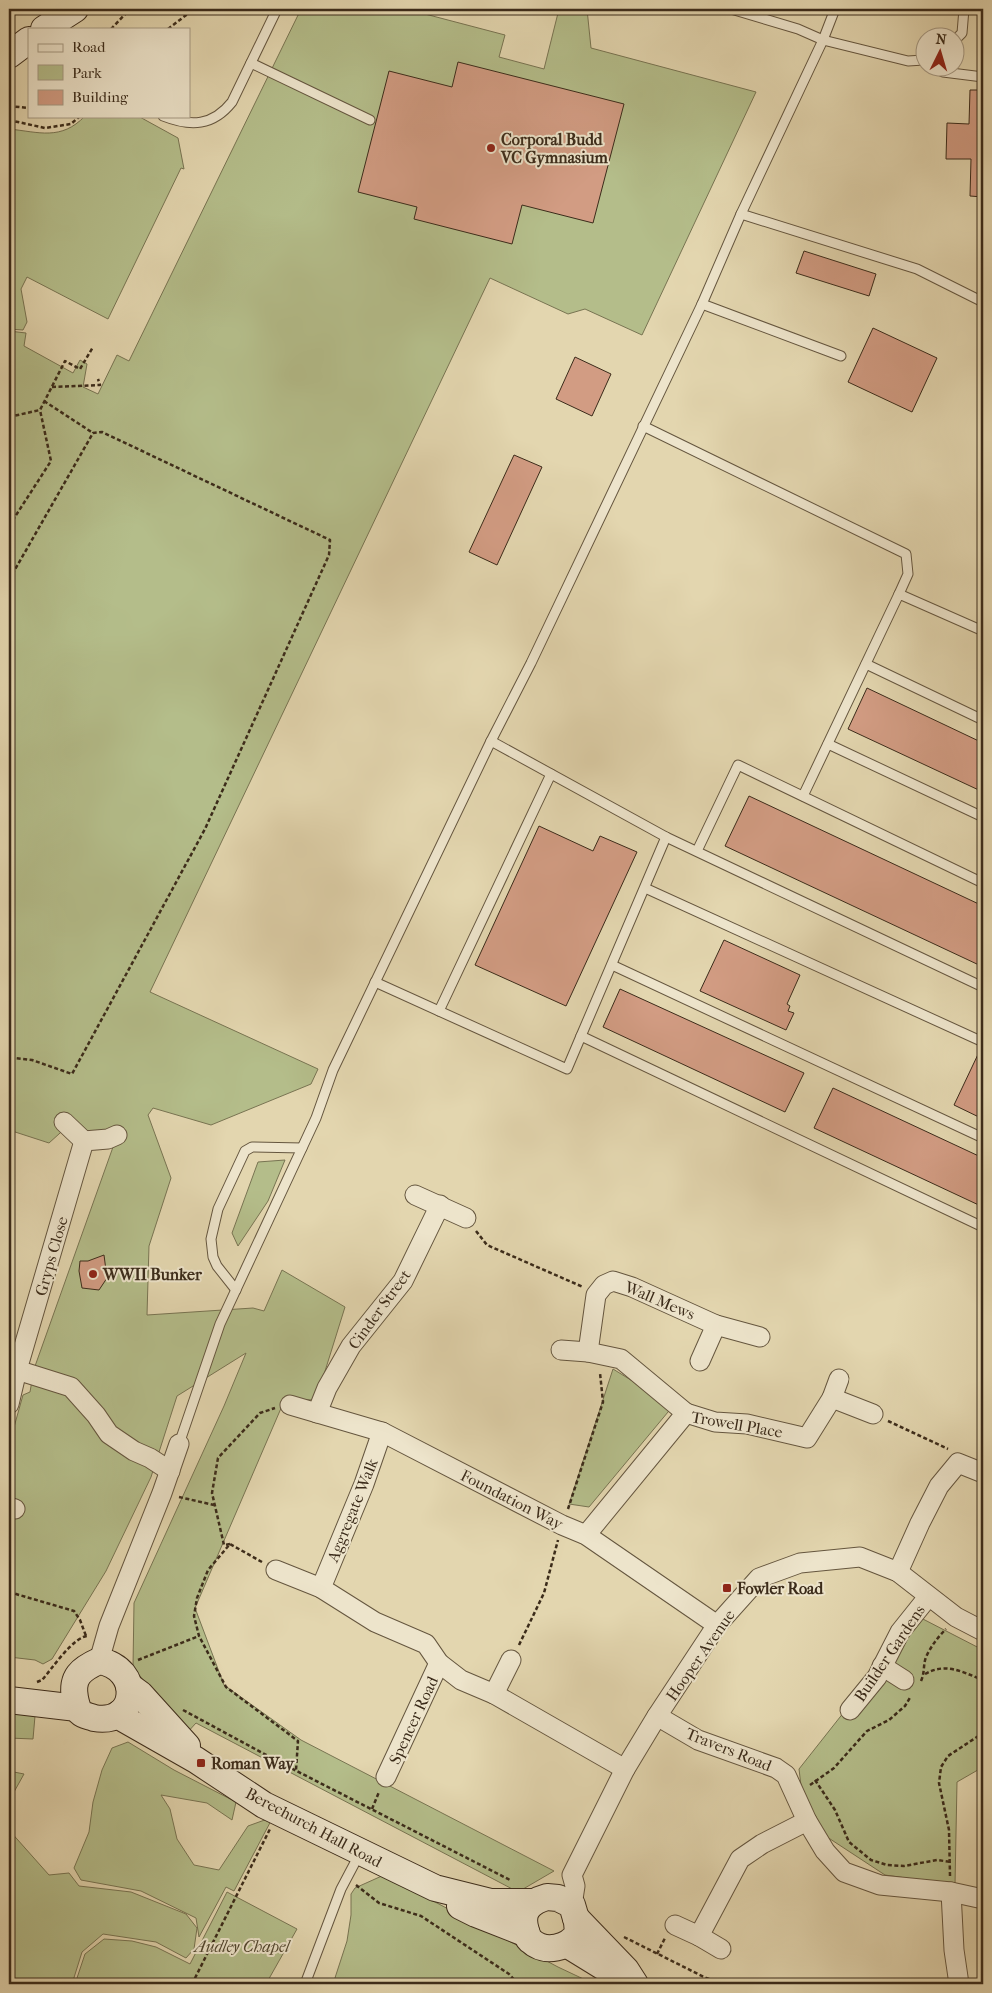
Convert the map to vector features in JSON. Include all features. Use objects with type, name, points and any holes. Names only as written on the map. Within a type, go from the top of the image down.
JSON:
[{"type":"street","points":[[46,28],[75,9]]},
{"type":"street","points":[[9,55],[28,41]]},
{"type":"street","points":[[64,1122],[84,1141],[108,1139],[117,1135]]},
{"type":"street","name":"Gryps Close","points":[[9,1404],[17,1370],[84,1141]]},
{"type":"street","points":[[415,1195],[466,1218]]},
{"type":"street","name":"Cinder Street","points":[[318,1413],[327,1388],[351,1346],[403,1281],[440,1205]]},
{"type":"street","name":"Wall Mews","points":[[596,1295],[604,1286],[613,1281],[632,1287],[716,1325],[700,1361]]},
{"type":"street","points":[[588,1352],[596,1295]]},
{"type":"street","points":[[716,1325],[760,1337]]},
{"type":"street","points":[[561,1350],[588,1352],[621,1359],[686,1413]]},
{"type":"street","points":[[17,1370],[71,1387],[96,1415],[109,1434],[134,1451],[150,1458],[170,1471]]},
{"type":"street","name":"Trowell Place","points":[[586,1535],[686,1413],[715,1422],[746,1424],[807,1438],[832,1398],[839,1379]]},
{"type":"street","points":[[832,1398],[873,1414]]},
{"type":"street","name":"Foundation Way","points":[[290,1405],[382,1432],[562,1525],[586,1535],[717,1625]]},
{"type":"street","name":"Aggregate Walk","points":[[320,1588],[364,1484],[382,1432]]},
{"type":"street","points":[[99,1661],[126,1582],[162,1493],[178,1444]]},
{"type":"street","points":[[898,1572],[939,1486],[958,1463],[983,1472]]},
{"type":"street","name":"Hooper Avenue","points":[[574,1912],[575,1886],[572,1875],[625,1769],[657,1716],[717,1625],[759,1578],[800,1563],[860,1557],[898,1572],[956,1617],[983,1631]]},
{"type":"street","points":[[276,1570],[320,1588],[375,1622],[426,1644],[439,1663],[461,1680],[494,1694],[625,1769]]},
{"type":"street","name":"Builder Gardens","points":[[850,1710],[877,1677],[900,1632],[928,1596]]},
{"type":"street","points":[[494,1694],[511,1660]]},
{"type":"street","points":[[99,1661],[116,1666],[125,1676],[129,1686],[130,1698],[126,1706],[120,1713],[106,1719],[83,1715],[75,1696],[76,1677],[88,1666],[99,1661]]},
{"type":"street","name":"Spencer Road","points":[[386,1777],[439,1663]]},
{"type":"street","points":[[882,1666],[911,1687]]},
{"type":"street","name":"Berechurch Hall Road","points":[[129,1686],[140,1694],[186,1745],[196,1760]]},
{"type":"street","points":[[12,1700],[75,1696]]},
{"type":"street","name":"Berechurch Hall Road","points":[[120,1713],[124,1719],[196,1760],[279,1812],[435,1888],[491,1902],[558,1898],[574,1912],[626,1970],[634,1984]]},
{"type":"street","name":"Travers Road","points":[[657,1716],[698,1740],[776,1768],[786,1775],[807,1821],[825,1851],[844,1872],[880,1885],[951,1892],[983,1900]]},
{"type":"street","points":[[699,1936],[740,1859],[762,1844],[807,1821]]},
{"type":"street","points":[[526,1934],[523,1921],[530,1904],[539,1900],[561,1879],[572,1875]]},
{"type":"street","name":"Berechurch Hall Road","points":[[435,1888],[442,1896],[476,1914],[526,1934],[533,1943],[555,1948],[568,1945],[634,1984]]},
{"type":"street","points":[[951,1892],[954,1950],[959,1984]]},
{"type":"street","points":[[568,1945],[578,1933],[574,1912]]},
{"type":"street","points":[[675,1924],[721,1949]]},
{"type":"lane","points":[[168,118],[177,122],[195,123],[208,121],[222,114],[232,102],[277,9]]},
{"type":"lane","points":[[731,9],[752,12],[823,40],[914,61]]},
{"type":"lane","points":[[178,1444],[220,1324],[316,1118],[333,1070],[491,741],[532,663],[702,304],[741,214],[823,40],[835,9]]},
{"type":"lane","points":[[962,28],[964,9]]},
{"type":"lane","points":[[250,63],[370,120]]},
{"type":"lane","points":[[964,75],[983,77]]},
{"type":"lane","points":[[741,214],[917,269],[983,302]]},
{"type":"lane","points":[[702,304],[841,356]]},
{"type":"lane","points":[[643,426],[906,554],[908,574],[803,796]]},
{"type":"lane","points":[[899,594],[983,631]]},
{"type":"lane","points":[[866,664],[983,720]]},
{"type":"lane","points":[[491,741],[666,837],[983,988]]},
{"type":"lane","points":[[828,744],[983,817]]},
{"type":"lane","points":[[697,851],[738,765],[983,882]]},
{"type":"lane","points":[[439,1011],[551,774]]},
{"type":"lane","points":[[375,982],[567,1068],[666,837]]},
{"type":"lane","points":[[645,888],[983,1042]]},
{"type":"lane","points":[[612,965],[983,1138]]},
{"type":"lane","points":[[581,1036],[983,1227]]},
{"type":"lane","points":[[236,1290],[217,1266],[213,1257],[211,1239],[218,1210],[245,1151],[252,1147],[302,1148]]},
{"type":"lane","points":[[305,1984],[347,1877],[360,1853]]},
{"type":"path","points":[[112,28],[130,9]]},
{"type":"path","points":[[169,28],[194,9]]},
{"type":"path","points":[[9,106],[28,108]]},
{"type":"path","points":[[9,120],[45,128],[72,124],[78,118]]},
{"type":"path","points":[[9,526],[51,461],[40,410],[44,401],[65,361],[80,369],[93,347]]},
{"type":"path","points":[[52,387],[100,385],[98,379]]},
{"type":"path","points":[[9,1061],[14,1058],[32,1060],[72,1074],[205,829],[329,555],[330,540],[102,432],[93,433],[44,401]]},
{"type":"path","points":[[9,417],[40,410]]},
{"type":"path","points":[[9,580],[93,433]]},
{"type":"path","points":[[466,1218],[487,1245],[596,1295]]},
{"type":"path","points":[[276,1570],[230,1544],[224,1544],[212,1493],[218,1458],[260,1413],[274,1408],[287,1411],[290,1405]]},
{"type":"path","points":[[873,1414],[946,1447],[958,1463]]},
{"type":"path","points":[[162,1493],[214,1505]]},
{"type":"path","points":[[230,1544],[208,1570],[197,1598],[194,1616],[199,1636],[226,1688],[298,1742],[296,1770]]},
{"type":"path","points":[[9,1592],[74,1611],[80,1620],[86,1636]]},
{"type":"path","points":[[924,1674],[925,1658],[935,1641],[956,1617]]},
{"type":"path","points":[[791,1788],[809,1786],[834,1768],[867,1730],[888,1720],[905,1706],[911,1687],[924,1674],[934,1669],[944,1668],[958,1670],[983,1680]]},
{"type":"path","points":[[176,1707],[198,1716],[282,1764],[516,1883]]},
{"type":"path","points":[[951,1892],[949,1830],[940,1783],[941,1768],[948,1756],[983,1733]]},
{"type":"path","points":[[815,1780],[834,1810],[850,1842],[871,1860],[887,1865],[904,1866],[937,1860],[951,1862]]},
{"type":"path","points":[[192,1984],[279,1812]]},
{"type":"path","points":[[347,1877],[379,1903],[420,1916],[508,1974],[518,1984]]},
{"type":"path","points":[[617,1933],[706,1978],[724,1984]]},
{"type":"path","points":[[118,1984],[127,1984]]},
{"type":"green space","name":"Corporal Budd VC Gymnasium","points":[[301,9],[406,9],[505,35],[499,57],[544,69],[559,9],[587,9],[591,48],[756,92],[642,335],[585,309],[568,314],[490,278],[150,992],[318,1069],[311,1084],[211,1125],[153,1108],[148,1115],[171,1178],[149,1246],[147,1315],[253,1308],[264,1311],[282,1270],[345,1307],[316,1400],[285,1399],[195,1608],[224,1685],[301,1740],[554,1871],[518,1892],[196,1723],[186,1734],[133,1667],[134,1603],[224,1406],[246,1353],[177,1396],[151,1477],[106,1571],[52,1659],[43,1664],[35,1660],[9,1657],[9,1520],[11,1520],[13,1506],[9,1504],[9,1445],[23,1395],[30,1392],[34,1369],[118,1133],[98,1141],[70,1124],[49,1143],[9,1130],[9,331],[26,333],[24,346],[73,373],[80,360],[87,364],[83,387],[98,394],[117,355],[129,361]]},
{"type":"green space","points":[[83,118],[142,118],[178,138],[184,169],[181,168],[108,319],[27,277],[21,289],[27,322],[23,330],[9,329],[9,129],[49,133],[67,129]]},
{"type":"green space","points":[[285,1160],[268,1201],[238,1246],[232,1233],[258,1162]]},
{"type":"green space","points":[[613,1369],[673,1406],[589,1507],[569,1504]]},
{"type":"green space","points":[[919,1617],[983,1650],[983,1767],[957,1782],[955,1885],[885,1875],[821,1833],[802,1794],[799,1769]]},
{"type":"green space","points":[[9,1713],[35,1716],[33,1739],[9,1738]]},
{"type":"green space","points":[[128,1742],[174,1770],[236,1802],[232,1820],[207,1803],[161,1795],[170,1809],[177,1839],[194,1865],[219,1870],[248,1826],[273,1817],[234,1891],[226,1887],[199,1937],[196,1918],[141,1891],[81,1880],[74,1868],[89,1832],[93,1802],[102,1770],[112,1748]]},
{"type":"green space","points":[[9,1771],[24,1774],[9,1801]]},
{"type":"green space","points":[[9,1830],[49,1875],[69,1873],[79,1886],[131,1892],[186,1914],[197,1928],[194,1949],[186,1958],[156,1942],[103,1934],[82,1952],[72,1984],[9,1984]]},
{"type":"green space","points":[[384,1875],[594,1984],[333,1984],[347,1941],[351,1915],[351,1894],[355,1888]]},
{"type":"green space","name":"Audley Chapel","points":[[227,1892],[297,1929],[266,1984],[75,1984],[85,1954],[104,1939],[132,1941],[156,1947],[190,1964]]},
{"type":"building","name":"Corporal Budd VC Gymnasium","points":[[458,62],[624,104],[593,223],[522,205],[512,244],[414,219],[417,207],[358,192],[389,71],[452,87]]},
{"type":"building","points":[[970,90],[983,90],[983,197],[970,196],[971,159],[946,159],[947,123],[969,124]]},
{"type":"building","points":[[804,251],[876,274],[869,296],[796,273]]},
{"type":"building","points":[[873,328],[937,358],[912,412],[848,382]]},
{"type":"building","points":[[575,357],[611,374],[592,416],[556,399]]},
{"type":"building","points":[[514,455],[542,467],[497,565],[469,552]]},
{"type":"building","points":[[867,688],[983,743],[983,792],[848,729]]},
{"type":"building","points":[[749,796],[983,906],[983,955],[979,965],[725,846]]},
{"type":"building","points":[[539,826],[593,851],[600,836],[637,852],[566,1006],[475,965]]},
{"type":"building","points":[[724,940],[800,975],[787,1004],[790,1006],[788,1011],[794,1013],[786,1030],[700,991]]},
{"type":"building","points":[[620,989],[804,1073],[785,1112],[603,1027]]},
{"type":"building","points":[[981,1048],[983,1048],[983,1119],[954,1105]]},
{"type":"building","points":[[833,1088],[983,1158],[983,1207],[814,1128]]},
{"type":"building","name":"WWII Bunker","points":[[104,1255],[107,1278],[99,1290],[82,1288],[79,1271],[80,1261],[88,1261]]},
{"type":"place","name":"Corporal Budd VC Gymnasium","points":[[491,148]]},
{"type":"place","name":"WWII Bunker","points":[[93,1274]]},
{"type":"place","name":"Fowler Road","points":[[727,1588]]},
{"type":"place","name":"Roman Way","points":[[201,1763]]}]
